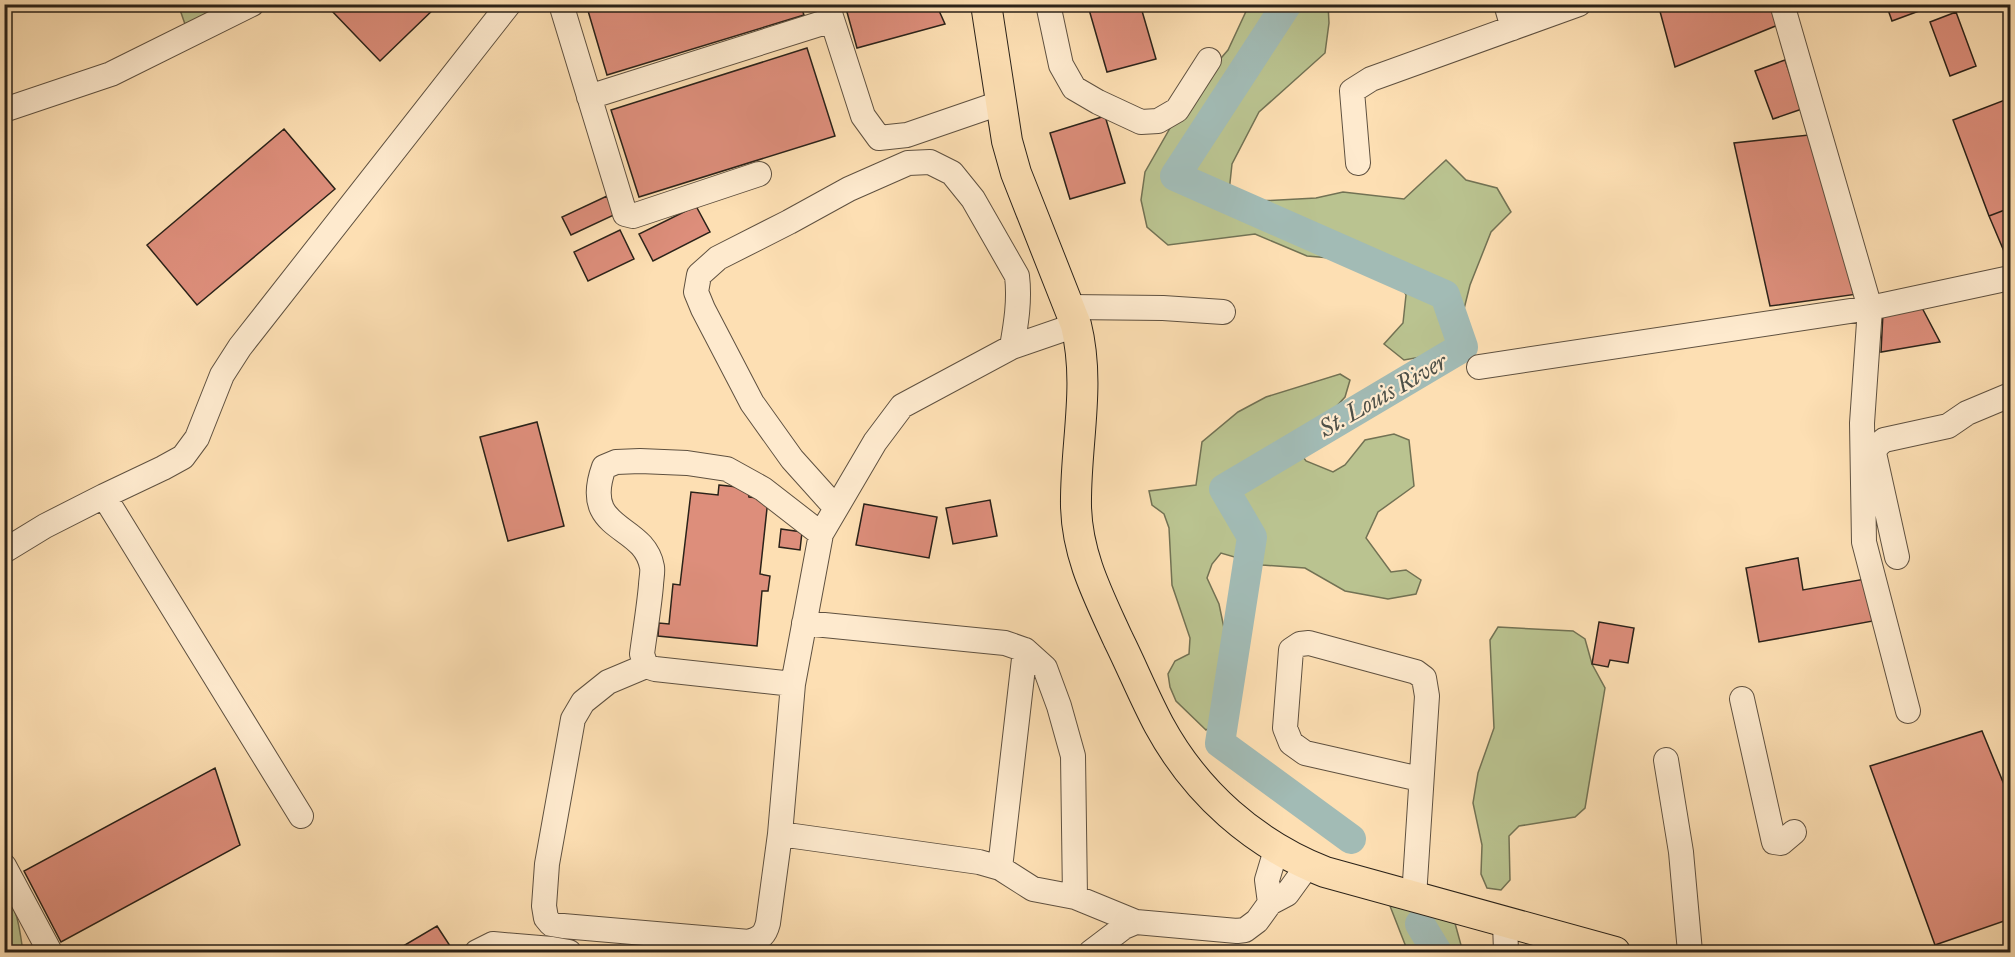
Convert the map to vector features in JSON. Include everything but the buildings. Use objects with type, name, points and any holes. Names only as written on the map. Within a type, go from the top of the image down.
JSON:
[{"type":"main road","points":[[986,4],[1007,141],[1016,173],[1073,316],[1083,361],[1076,506],[1083,556],[1092,582],[1160,726],[1178,755],[1212,799],[1257,837],[1276,850],[1308,865],[1325,872],[1615,952]]},
{"type":"street","points":[[4,110],[111,74],[252,4]]},
{"type":"street","points":[[4,551],[45,526],[183,456],[197,438],[222,375],[240,347],[509,4]]},
{"type":"street","points":[[561,4],[626,214],[629,216],[759,174]]},
{"type":"street","points":[[1048,4],[1062,65],[1074,88],[1141,122],[1158,121],[1177,110],[1209,60]]},
{"type":"street","points":[[1506,4],[1513,28]]},
{"type":"street","points":[[1358,163],[1352,91],[1371,79],[1579,4]]},
{"type":"street","points":[[1782,4],[1870,308],[1862,423],[1864,542],[1908,711]]},
{"type":"street","points":[[590,97],[829,12],[863,116],[879,138],[907,135],[1000,102]]},
{"type":"street","points":[[836,507],[792,459],[752,403],[703,309],[696,292],[699,275],[718,258],[849,189],[908,163],[930,162],[952,173],[973,199],[1017,276],[1018,308],[1012,348]]},
{"type":"street","points":[[1479,367],[1870,308],[2010,278]]},
{"type":"street","points":[[793,684],[655,669],[646,666],[608,682],[583,702],[573,719],[544,889],[546,918],[550,924],[749,942],[759,939],[765,933],[768,923],[780,834],[793,684],[821,534],[875,442],[902,406],[1073,316],[1163,309],[1223,312]]},
{"type":"street","points":[[1897,557],[1874,453],[1877,446],[1884,440],[1947,426],[1967,413],[2010,395]]},
{"type":"street","points":[[646,666],[642,654],[652,567],[644,549],[606,517],[599,502],[600,478],[604,467],[616,462],[640,461],[687,463],[727,469],[763,489],[821,534]]},
{"type":"street","points":[[104,496],[301,816]]},
{"type":"street","points":[[804,623],[1005,643],[1025,650],[1045,668],[1059,706],[1073,756],[1075,897]]},
{"type":"street","points":[[1414,897],[1426,696],[1424,678],[1416,672],[1309,643],[1299,644],[1291,650],[1285,728],[1291,743],[1305,753],[1420,779]]},
{"type":"street","points":[[1000,868],[1025,650]]},
{"type":"street","points":[[1742,699],[1774,842],[1781,843],[1794,832]]},
{"type":"street","points":[[1666,760],[1681,852],[1689,952]]},
{"type":"street","points":[[780,834],[979,862],[1000,868],[1033,889],[1075,897],[1136,922],[1237,931],[1245,930],[1257,921],[1270,903],[1287,894],[1308,865]]},
{"type":"street","points":[[1270,903],[1266,880],[1276,850]]},
{"type":"street","points":[[4,866],[50,952]]},
{"type":"street","points":[[1091,952],[1124,927],[1136,922]]},
{"type":"street","points":[[1505,922],[1506,952]]},
{"type":"street","points":[[477,952],[493,944],[569,952]]},
{"type":"green space","points":[[178,4],[233,5],[187,30]]},
{"type":"green space","points":[[1328,4],[1329,23],[1325,53],[1259,112],[1232,164],[1229,192],[1258,201],[1316,198],[1343,192],[1404,199],[1446,160],[1466,180],[1497,188],[1511,212],[1491,232],[1470,285],[1456,341],[1432,355],[1404,360],[1384,344],[1403,323],[1406,295],[1392,270],[1365,261],[1307,256],[1255,234],[1168,245],[1147,227],[1141,200],[1145,172],[1189,95],[1228,50],[1249,5]]},
{"type":"green space","points":[[1340,374],[1350,380],[1345,397],[1297,449],[1306,461],[1333,472],[1345,465],[1365,440],[1394,434],[1409,440],[1414,486],[1378,512],[1366,538],[1391,572],[1406,570],[1421,580],[1416,594],[1388,599],[1345,591],[1305,568],[1262,565],[1221,553],[1212,564],[1207,578],[1219,604],[1240,705],[1206,730],[1176,701],[1170,687],[1168,674],[1175,661],[1189,654],[1190,638],[1172,585],[1169,528],[1164,514],[1152,505],[1149,491],[1196,485],[1202,442],[1238,412],[1266,397]]},
{"type":"green space","points":[[1498,627],[1573,631],[1585,639],[1592,664],[1605,688],[1585,808],[1575,817],[1519,826],[1509,836],[1510,880],[1501,890],[1487,888],[1481,874],[1482,845],[1473,803],[1478,773],[1494,728],[1490,640]]},
{"type":"green space","points":[[4,892],[15,913],[23,952],[5,952]]},
{"type":"green space","points":[[1390,906],[1453,916],[1461,945],[1460,952],[1408,952]]},
{"type":"waterway","name":"St. Louis River","points":[[1287,4],[1175,176],[1445,295],[1463,347],[1224,489],[1252,537],[1220,743],[1351,839]]},
{"type":"waterway","points":[[1420,924],[1437,952]]}]
